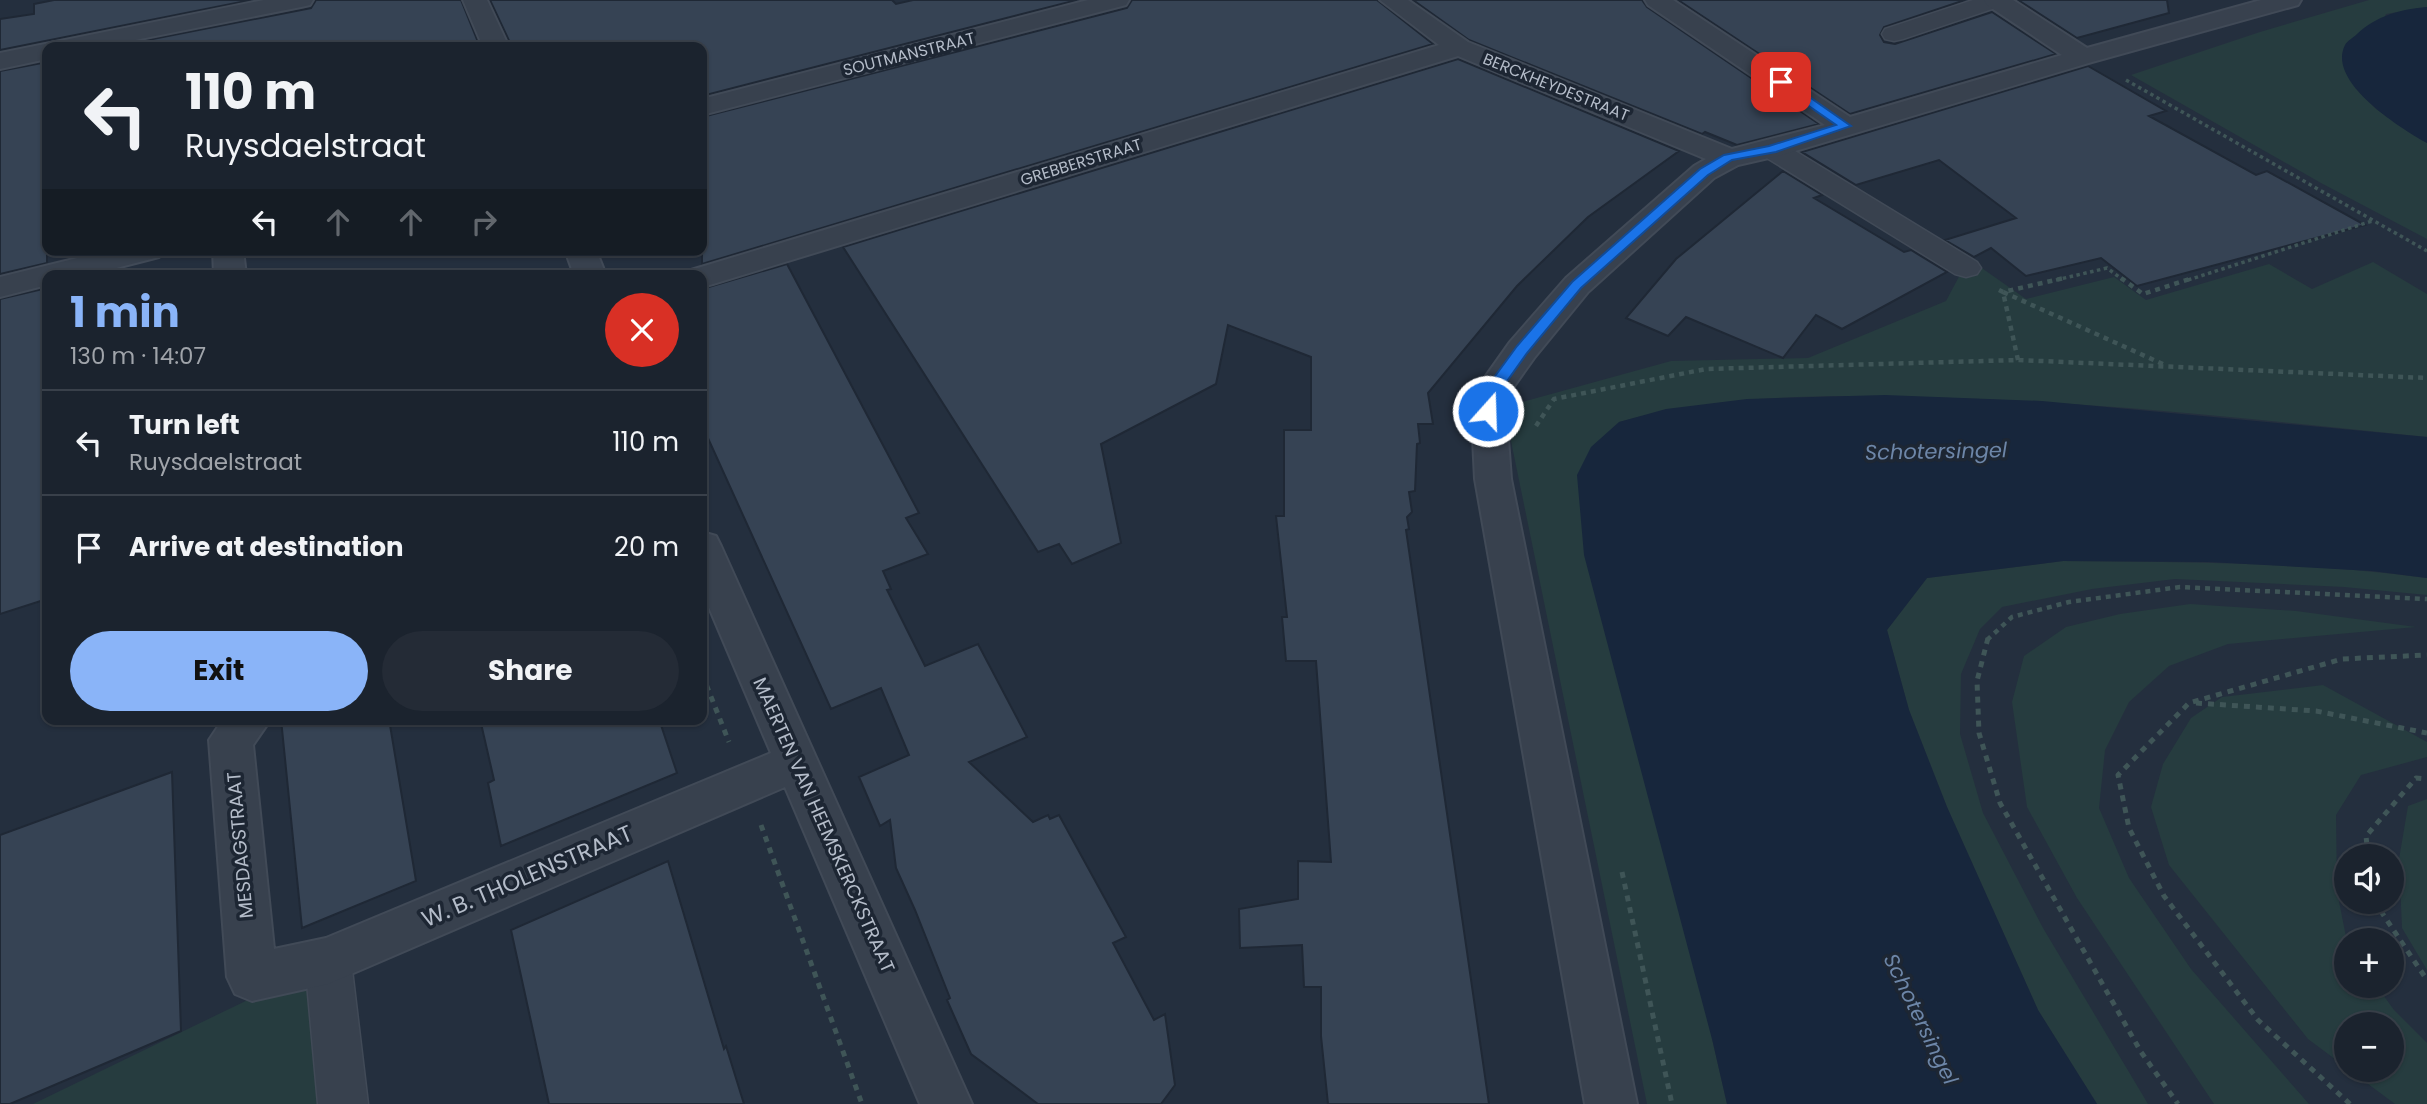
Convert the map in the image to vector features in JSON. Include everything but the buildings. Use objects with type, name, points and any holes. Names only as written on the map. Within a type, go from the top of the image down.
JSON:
[{"type":"street","points":[[78,42],[143,20],[301,0]]},
{"type":"street","points":[[475,0],[494,42]]},
{"type":"street","name":"SOUTMANSTRAAT","points":[[707,106],[1117,0]]},
{"type":"street","name":"BERCKHEYDESTRAAT","points":[[1392,0],[1459,47],[1729,158]]},
{"type":"street","points":[[1657,0],[1845,126]]},
{"type":"street","points":[[1894,34],[1996,0],[2082,57]]},
{"type":"street","points":[[1611,1104],[1493,479],[1488,398],[1522,350],[1577,285],[1704,172],[1729,158],[1772,149],[2082,57],[2290,0]]},
{"type":"street","name":"GREBBERSTRAAT","points":[[707,275],[1459,47]]},
{"type":"street","points":[[0,61],[42,52]]},
{"type":"street","points":[[1772,149],[1966,268]]},
{"type":"street","points":[[68,270],[124,256]]},
{"type":"street","points":[[0,287],[42,276]]},
{"type":"street","name":"MAERTEN VAN HEEMSKERCKSTRAAT","points":[[707,557],[946,1104]]},
{"type":"street","name":"MESDAGSTRAAT","points":[[245,725],[231,740],[252,978]]},
{"type":"street","name":"W. B. THOLENSTRAAT","points":[[252,978],[328,961],[797,762]]},
{"type":"street","points":[[328,961],[344,1104]]},
{"type":"path","points":[[2082,57],[2427,251]]},
{"type":"path","points":[[2003,292],[2107,268],[2143,295],[2372,221]]},
{"type":"path","points":[[2003,292],[2018,360]]},
{"type":"path","points":[[2003,292],[2169,367]]},
{"type":"path","points":[[1554,400],[1706,369],[2018,360],[2427,378]]},
{"type":"path","points":[[2178,1104],[2141,1052],[2000,803],[1979,733],[1977,681],[1987,639],[2012,618],[2035,611],[2069,602],[2180,587],[2427,599]]},
{"type":"path","points":[[2350,1104],[2258,1020],[2164,896],[2129,828],[2118,775],[2189,703],[2342,659],[2427,655]]},
{"type":"path","points":[[707,686],[746,783],[862,1104]]},
{"type":"path","points":[[2189,703],[2316,711],[2427,733]]},
{"type":"path","points":[[2366,844],[2365,836],[2416,778],[2427,779]]},
{"type":"path","points":[[2381,914],[2427,980]]},
{"type":"green space","points":[[2369,0],[2427,0],[2427,7],[2386,14],[2355,88],[2376,109],[2427,143],[2427,239],[2321,183],[2131,75],[2260,32]]},
{"type":"green space","points":[[2373,262],[2427,294],[2427,437],[2130,408],[1909,397],[1825,396],[1742,401],[1659,412],[1619,422],[1713,1043],[1727,1104],[1647,1104],[1504,407],[1671,361],[1808,358],[1946,301],[1962,271],[1976,264],[2026,299],[2114,277],[2146,300],[2269,264],[2312,289]]},
{"type":"green space","points":[[2063,561],[2291,566],[2427,578],[2427,595],[2344,587],[2175,579],[2092,589],[2002,607],[1980,629],[1961,674],[1960,734],[1983,813],[2043,928],[2148,1104],[2097,1104],[2038,1010],[1947,807],[1909,710],[1887,630],[1927,578]]},
{"type":"green space","points":[[2190,604],[2296,611],[2416,627],[2228,644],[2169,666],[2129,702],[2105,750],[2099,808],[2129,878],[2191,969],[2309,1104],[2214,1104],[2077,898],[2027,807],[2012,702],[2024,656],[2066,627],[2120,614]]},
{"type":"green space","points":[[2323,685],[2427,742],[2427,757],[2361,775],[2336,815],[2334,914],[2342,914],[2344,928],[2334,928],[2334,998],[2385,998],[2396,1012],[2334,1012],[2334,1058],[2308,1039],[2169,865],[2151,807],[2163,764],[2191,718],[2222,697]]},
{"type":"green space","points":[[2427,799],[2427,970],[2402,928],[2404,844],[2402,844],[2408,806]]},
{"type":"green space","points":[[328,961],[343,1104],[33,1104]]},
{"type":"green space","points":[[2404,1020],[2427,1043],[2427,1104],[2395,1104],[2365,1082],[2404,1082]]},
{"type":"water","points":[[2427,7],[2427,143],[2370,103],[2346,74],[2342,59],[2345,45],[2372,22],[2398,12]]},
{"type":"water","name":"Schotersingel","points":[[1885,395],[2042,401],[2427,437],[2427,578],[2372,571],[2209,562],[2063,561],[1927,578],[1887,630],[1909,710],[1947,807],[2038,1010],[2097,1104],[1727,1104],[1584,555],[1577,475],[1591,447],[1619,422],[1666,409],[1747,399]]},
{"type":"route","points":[[1488,411],[1488,398],[1522,350],[1577,285],[1704,172],[1729,158],[1772,149],[1845,126],[1781,82]]}]
